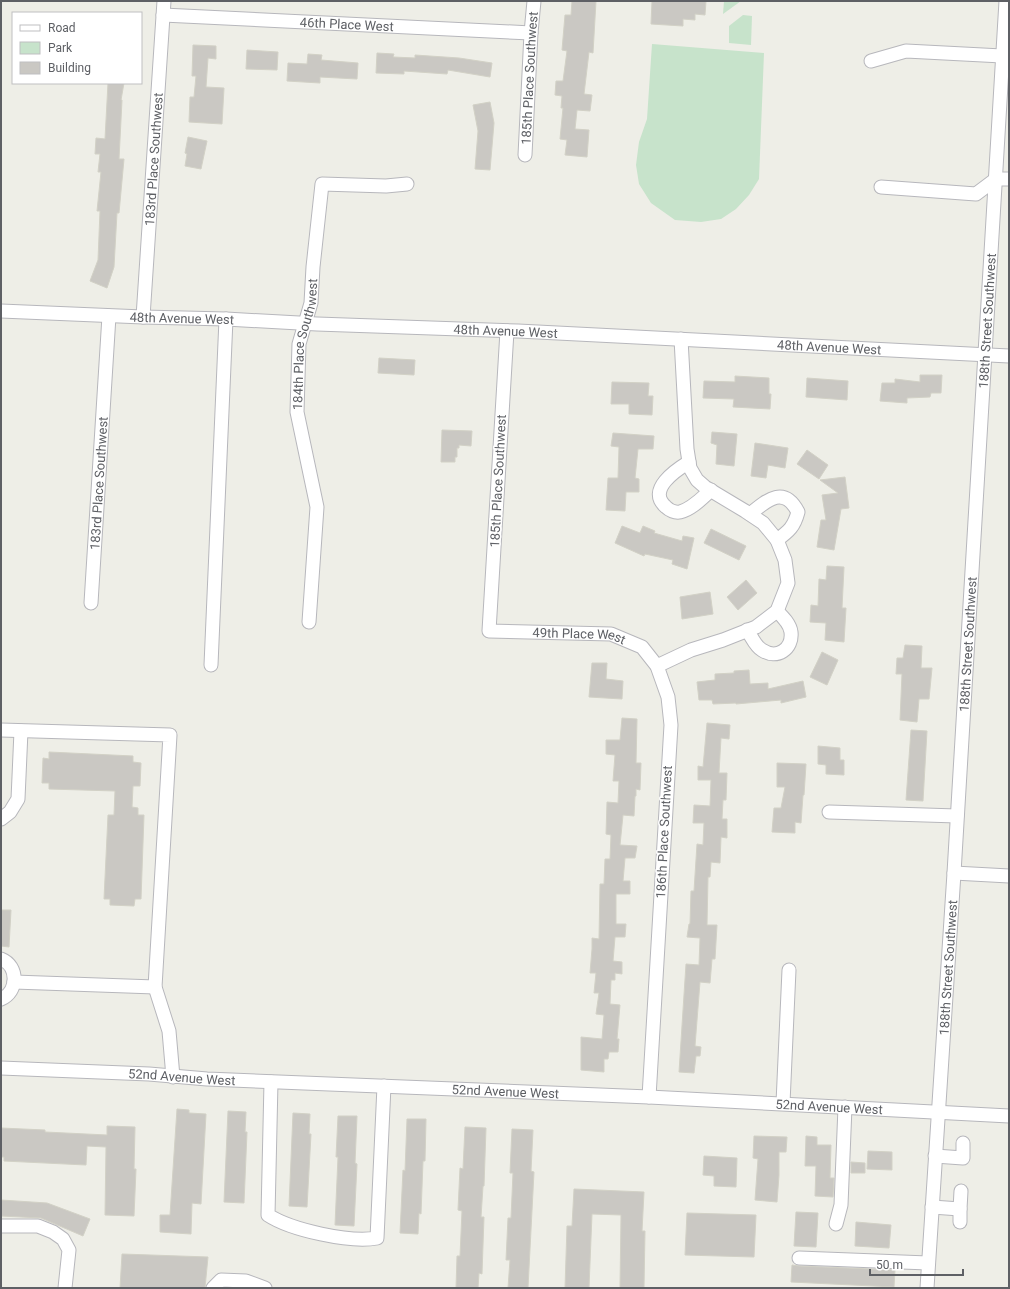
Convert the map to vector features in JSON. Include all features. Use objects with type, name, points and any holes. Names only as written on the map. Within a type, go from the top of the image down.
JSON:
[{"type":"street","name":"183rd Place Southwest","points":[[143,317],[164,1]]},
{"type":"street","name":"185th Place Southwest","points":[[525,155],[534,1]]},
{"type":"street","name":"188th Street Southwest","points":[[927,1288],[954,873],[1006,1]]},
{"type":"street","name":"46th Place West","points":[[163,15],[531,32]]},
{"type":"street","points":[[872,61],[906,51],[1002,56]]},
{"type":"street","points":[[881,187],[976,194],[996,179],[1009,179]]},
{"type":"street","name":"184th Place Southwest","points":[[309,622],[317,507],[297,412],[299,344],[311,303],[313,268],[322,184],[386,186],[407,184]]},
{"type":"street","name":"48th Avenue West","points":[[1,311],[507,331],[1009,356]]},
{"type":"street","name":"183rd Place Southwest","points":[[91,603],[109,316]]},
{"type":"street","points":[[211,665],[226,319]]},
{"type":"street","name":"185th Place Southwest","points":[[489,631],[507,331]]},
{"type":"street","points":[[657,666],[692,650],[756,627],[778,611],[788,583],[784,560],[777,540],[763,524],[750,514],[697,480],[690,468],[687,449],[681,339]]},
{"type":"street","points":[[689,462],[675,471],[664,482],[660,493],[662,504],[669,510],[679,512],[690,507],[711,490]]},
{"type":"street","points":[[750,514],[768,500],[782,497],[793,502],[798,512],[795,523],[788,532],[777,540]]},
{"type":"street","points":[[748,630],[755,644],[762,650],[770,654],[778,654],[786,650],[790,641],[791,632],[786,621],[778,611]]},
{"type":"street","name":"49th Place West","points":[[489,631],[611,634],[642,647],[657,666]]},
{"type":"street","name":"186th Place Southwest","points":[[649,1097],[670,725],[668,697],[657,666]]},
{"type":"street","points":[[1,730],[170,735],[155,987],[169,1030],[173,1077]]},
{"type":"street","points":[[1,819],[10,812],[18,799],[22,731]]},
{"type":"street","points":[[829,812],[957,816]]},
{"type":"street","points":[[954,873],[1009,876]]},
{"type":"street","points":[[1,959],[10,965],[13,971],[14,982],[10,992],[5,998],[1,999]]},
{"type":"street","points":[[783,1103],[789,970]]},
{"type":"street","points":[[14,982],[155,987]]},
{"type":"street","name":"52nd Avenue West","points":[[1,1068],[149,1074],[173,1077],[272,1082],[783,1103],[1009,1116]]},
{"type":"street","points":[[272,1082],[268,1215],[276,1220],[326,1235],[368,1240],[377,1238],[384,1086]]},
{"type":"street","points":[[836,1224],[841,1205],[845,1107]]},
{"type":"street","points":[[935,1156],[962,1163],[964,1143]]},
{"type":"street","points":[[960,1222],[961,1191]]},
{"type":"street","points":[[932,1207],[960,1209]]},
{"type":"street","points":[[1,1226],[38,1226],[63,1238],[69,1250],[65,1288]]},
{"type":"street","points":[[799,1258],[928,1263]]},
{"type":"street","points":[[213,1288],[222,1280],[246,1281],[266,1288]]},
{"type":"green space","points":[[724,1],[741,1],[723,14]]},
{"type":"green space","points":[[743,15],[752,16],[751,45],[729,43],[729,26]]},
{"type":"green space","points":[[652,44],[764,53],[759,179],[749,195],[736,209],[721,219],[701,222],[675,220],[651,203],[639,184],[636,165],[639,142],[647,119]]},
{"type":"building","points":[[572,1],[596,1],[593,53],[589,52],[584,94],[592,95],[590,111],[577,110],[575,129],[589,130],[587,157],[565,155],[567,140],[560,139],[563,108],[561,108],[562,96],[555,95],[556,81],[563,81],[567,51],[562,50],[565,15],[571,15]]},
{"type":"building","points":[[652,1],[706,1],[705,15],[695,14],[695,20],[683,19],[683,26],[651,24]]},
{"type":"building","points":[[193,45],[216,46],[216,59],[208,58],[206,87],[224,88],[222,124],[189,122],[190,97],[194,97],[196,76],[192,76]]},
{"type":"building","points":[[247,50],[278,52],[277,70],[246,69]]},
{"type":"building","points":[[377,53],[394,54],[393,57],[415,58],[415,55],[459,58],[492,63],[490,77],[448,70],[447,74],[404,71],[404,74],[376,73]]},
{"type":"building","points":[[308,54],[322,55],[321,60],[358,63],[357,79],[320,77],[320,83],[287,81],[288,63],[307,64]]},
{"type":"building","points":[[108,84],[124,84],[121,100],[119,159],[124,159],[119,213],[117,213],[114,267],[107,288],[90,281],[98,260],[100,211],[97,211],[101,172],[98,172],[100,154],[95,154],[96,138],[105,139]]},
{"type":"building","points":[[490,102],[494,123],[490,170],[475,169],[478,131],[473,105]]},
{"type":"building","points":[[188,137],[207,141],[201,169],[185,166],[187,154],[185,153]]},
{"type":"building","points":[[379,358],[415,360],[414,375],[378,373]]},
{"type":"building","points":[[920,375],[942,375],[941,393],[931,393],[930,397],[907,398],[907,403],[880,401],[882,383],[895,383],[895,379],[920,382]]},
{"type":"building","points":[[735,376],[769,378],[769,394],[771,394],[770,409],[733,407],[734,399],[703,398],[704,381],[735,382]]},
{"type":"building","points":[[807,378],[848,381],[847,400],[806,397]]},
{"type":"building","points":[[612,382],[649,383],[648,396],[653,396],[652,415],[629,414],[629,404],[611,404]]},
{"type":"building","points":[[442,430],[472,431],[471,446],[459,445],[459,448],[457,448],[457,457],[455,457],[455,462],[441,462]]},
{"type":"building","points":[[712,432],[737,434],[734,466],[716,464],[717,445],[711,443]]},
{"type":"building","points":[[613,433],[654,436],[653,449],[638,449],[635,478],[639,479],[639,492],[626,492],[625,511],[606,510],[608,478],[618,478],[619,447],[611,446]]},
{"type":"building","points":[[755,443],[788,448],[785,468],[768,465],[766,478],[751,476]]},
{"type":"building","points":[[807,450],[828,465],[819,479],[797,464]]},
{"type":"building","points":[[845,477],[849,508],[841,509],[834,550],[817,547],[821,520],[826,520],[822,495],[838,493],[820,480]]},
{"type":"building","points":[[622,526],[640,533],[643,526],[655,531],[654,533],[682,541],[683,536],[694,538],[687,569],[672,564],[673,560],[645,554],[644,556],[615,543]]},
{"type":"building","points":[[711,529],[746,546],[739,560],[704,543]]},
{"type":"building","points":[[827,566],[844,567],[842,608],[846,608],[844,642],[825,640],[826,623],[810,622],[811,605],[818,606],[819,579],[826,580]]},
{"type":"building","points":[[746,580],[757,593],[738,610],[727,597]]},
{"type":"building","points":[[710,592],[713,614],[682,619],[680,597]]},
{"type":"building","points":[[905,645],[922,646],[921,668],[932,668],[929,699],[919,699],[917,722],[900,720],[902,674],[896,674],[897,658],[903,658]]},
{"type":"building","points":[[822,652],[838,660],[827,685],[810,677]]},
{"type":"building","points":[[592,663],[607,663],[606,679],[623,681],[622,699],[589,697]]},
{"type":"building","points":[[749,670],[750,684],[768,683],[768,689],[803,681],[806,697],[781,703],[781,700],[736,704],[713,704],[712,700],[699,700],[697,682],[715,680],[715,674],[734,673],[734,671]]},
{"type":"building","points":[[622,718],[637,719],[636,763],[641,763],[640,790],[636,789],[634,816],[623,815],[620,845],[637,846],[635,858],[625,858],[623,881],[630,881],[630,894],[616,894],[616,924],[626,924],[625,937],[615,937],[613,961],[622,962],[622,974],[615,973],[615,980],[611,980],[610,1004],[620,1005],[617,1039],[619,1039],[618,1052],[609,1052],[608,1059],[604,1059],[604,1072],[581,1070],[581,1037],[602,1039],[604,1015],[596,1014],[599,993],[594,993],[596,973],[590,973],[592,938],[599,939],[600,884],[604,884],[605,859],[610,859],[611,835],[606,834],[607,802],[618,803],[619,781],[613,781],[615,755],[606,754],[606,740],[620,740]]},
{"type":"building","points":[[707,723],[730,725],[729,739],[721,738],[719,773],[727,773],[726,800],[723,800],[722,819],[727,819],[727,838],[721,837],[720,863],[711,862],[710,877],[708,877],[707,925],[717,925],[715,959],[712,959],[710,983],[700,982],[695,1046],[701,1047],[700,1056],[696,1056],[694,1073],[679,1072],[686,964],[699,965],[700,938],[687,937],[690,924],[691,891],[694,891],[697,844],[703,845],[704,823],[693,823],[694,805],[710,806],[711,780],[698,780],[698,766],[703,767]]},
{"type":"building","points":[[911,730],[927,731],[923,801],[906,800]]},
{"type":"building","points":[[818,746],[840,748],[840,760],[844,760],[844,775],[826,774],[826,765],[818,764]]},
{"type":"building","points":[[49,752],[133,756],[133,762],[141,763],[140,786],[133,786],[132,807],[138,808],[138,815],[144,815],[141,899],[135,899],[134,906],[110,905],[110,899],[104,899],[108,815],[114,815],[115,791],[49,789],[49,783],[42,783],[43,758],[49,759]]},
{"type":"building","points":[[777,763],[806,764],[801,823],[795,822],[795,833],[772,832],[774,808],[781,808],[785,787],[777,787]]},
{"type":"building","points":[[1,910],[11,910],[9,947],[1,946]]},
{"type":"building","points":[[177,1109],[189,1110],[189,1113],[206,1114],[201,1204],[192,1203],[191,1234],[160,1232],[160,1215],[170,1215]]},
{"type":"building","points":[[228,1111],[246,1112],[245,1132],[247,1132],[244,1203],[224,1202]]},
{"type":"building","points":[[293,1113],[310,1114],[309,1134],[311,1134],[307,1207],[289,1206]]},
{"type":"building","points":[[338,1116],[357,1116],[355,1163],[357,1164],[354,1226],[335,1225]]},
{"type":"building","points":[[407,1119],[426,1119],[425,1161],[423,1161],[421,1214],[419,1213],[418,1234],[400,1233]]},
{"type":"building","points":[[107,1126],[135,1127],[134,1169],[136,1169],[134,1216],[105,1215],[106,1147],[87,1146],[86,1165],[4,1161],[4,1157],[1,1157],[1,1128],[107,1135]]},
{"type":"building","points":[[465,1127],[486,1128],[484,1186],[481,1217],[484,1217],[482,1274],[479,1273],[478,1288],[456,1288],[457,1256],[460,1256],[462,1211],[458,1210],[460,1168],[463,1169]]},
{"type":"building","points":[[512,1129],[533,1130],[531,1171],[534,1172],[528,1288],[508,1288],[510,1260],[506,1260],[508,1218],[511,1218],[513,1173],[510,1173]]},
{"type":"building","points":[[754,1136],[787,1137],[786,1152],[779,1152],[777,1202],[755,1200],[758,1159],[753,1158]]},
{"type":"building","points":[[806,1136],[817,1137],[817,1145],[831,1145],[830,1178],[834,1178],[833,1197],[815,1196],[816,1166],[805,1166]]},
{"type":"building","points":[[868,1151],[892,1152],[892,1170],[867,1169]]},
{"type":"building","points":[[704,1156],[737,1158],[736,1187],[714,1186],[714,1176],[703,1175]]},
{"type":"building","points":[[851,1162],[865,1163],[865,1173],[851,1173]]},
{"type":"building","points":[[574,1189],[644,1192],[642,1231],[645,1231],[644,1288],[620,1288],[621,1215],[592,1214],[589,1288],[565,1288],[567,1226],[572,1226]]},
{"type":"building","points":[[1,1200],[47,1203],[90,1219],[83,1236],[41,1218],[1,1216]]},
{"type":"building","points":[[796,1212],[818,1213],[816,1247],[794,1246]]},
{"type":"building","points":[[687,1213],[756,1215],[754,1257],[685,1255]]},
{"type":"building","points":[[856,1222],[891,1225],[889,1248],[855,1246]]},
{"type":"building","points":[[122,1254],[208,1257],[205,1288],[120,1288]]},
{"type":"building","points":[[792,1265],[895,1270],[894,1287],[791,1282]]}]
